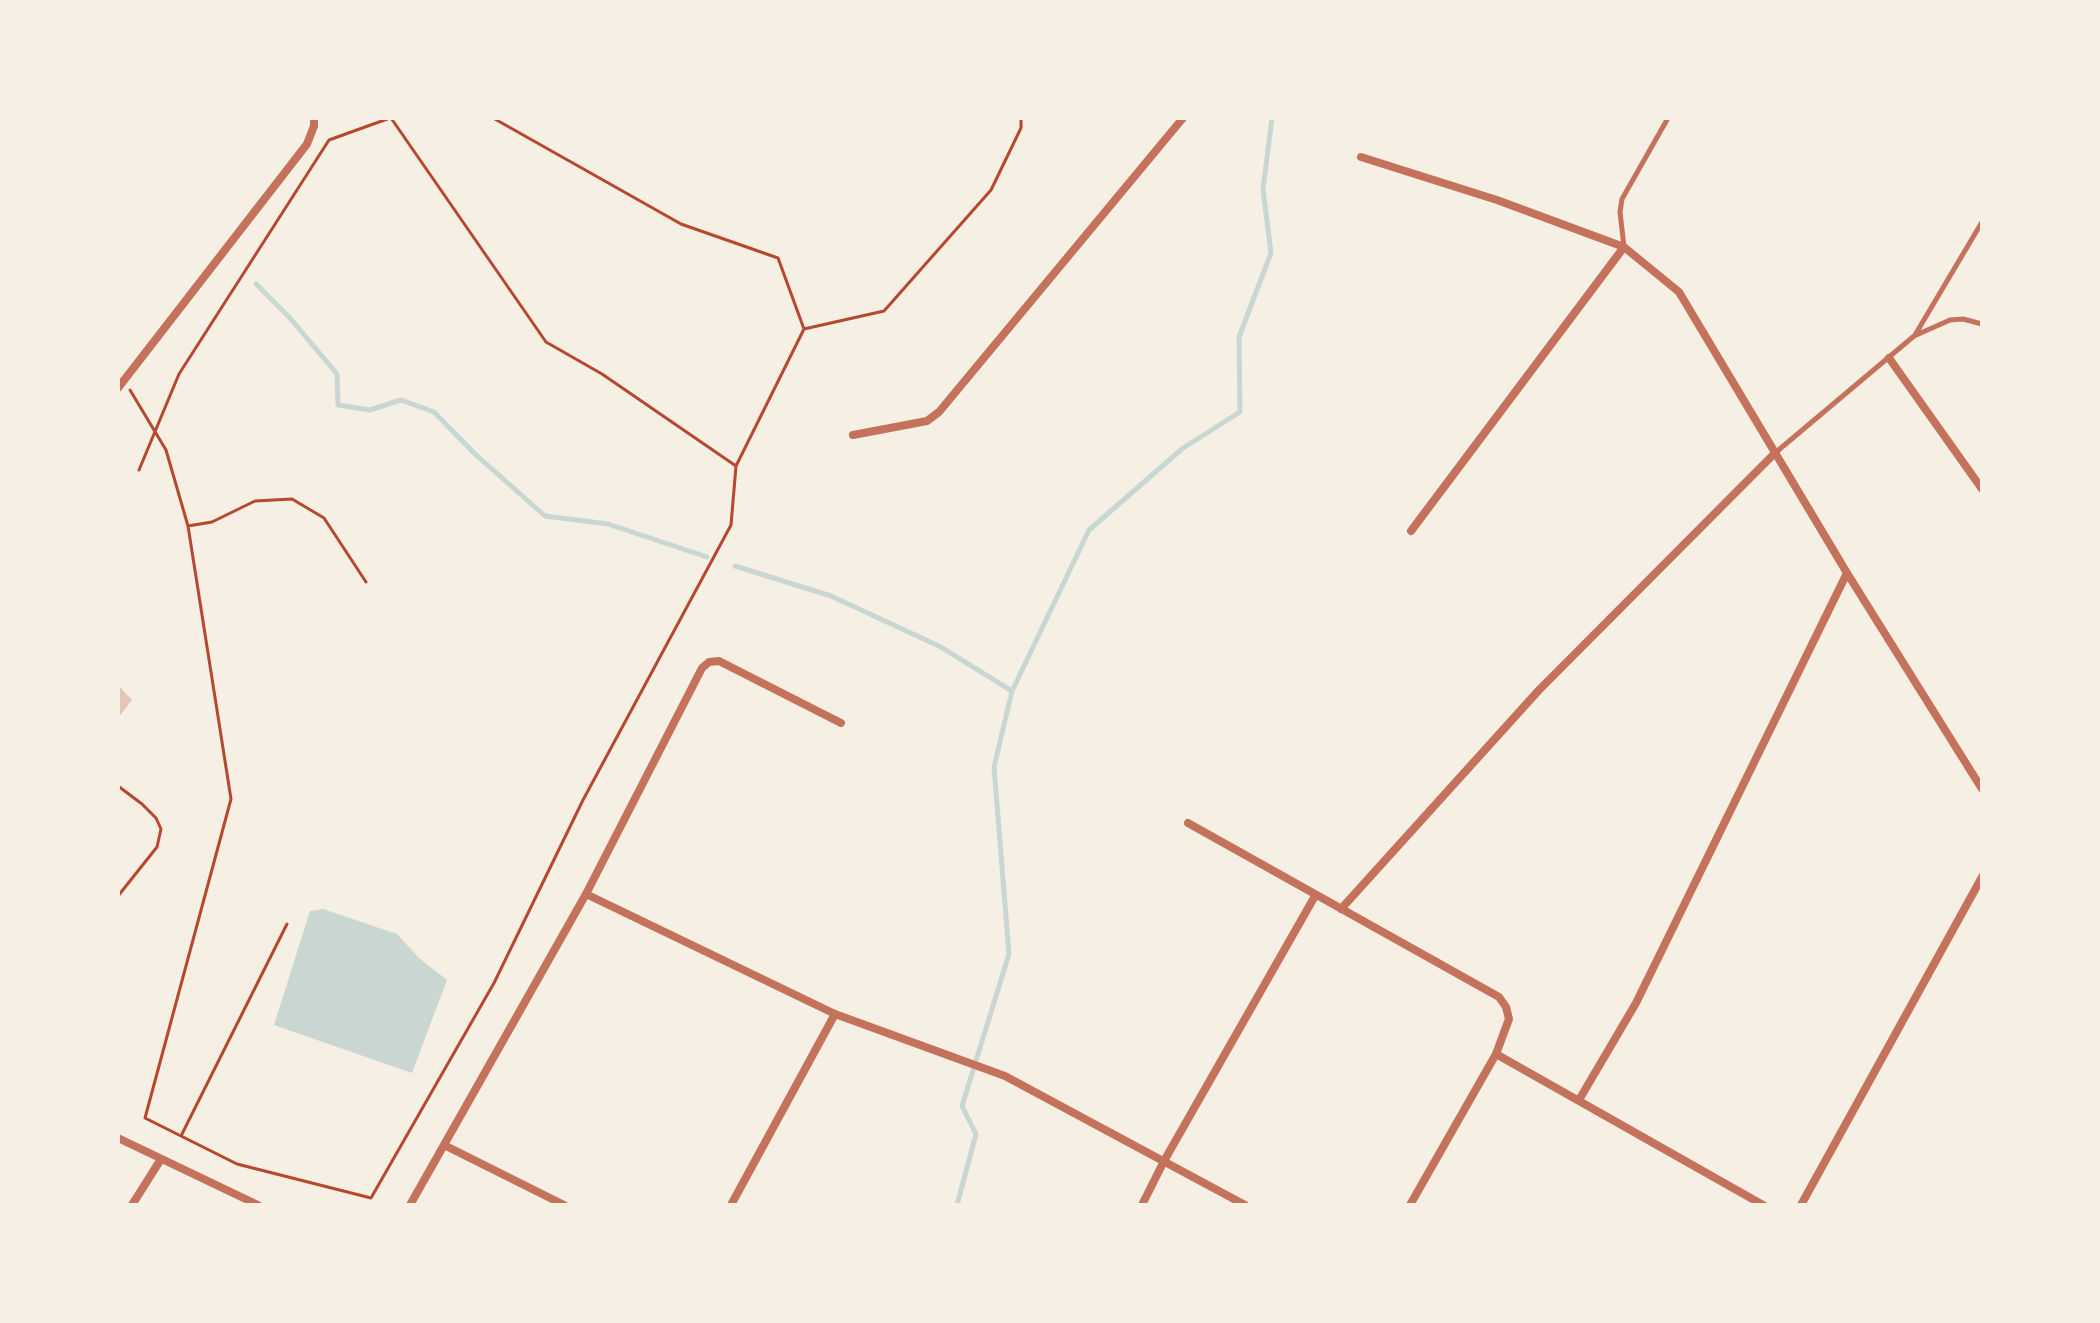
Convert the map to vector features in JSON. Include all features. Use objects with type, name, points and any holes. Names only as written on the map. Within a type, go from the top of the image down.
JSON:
[{"type":"street","points":[[853,435],[927,421],[939,412],[1183,118]]},
{"type":"street","points":[[118,388],[307,144],[314,122]]},
{"type":"street","points":[[1361,157],[1497,200],[1624,247],[1679,292],[1847,573],[1982,789]]},
{"type":"street","points":[[1411,531],[1624,247]]},
{"type":"street","points":[[1889,358],[1982,489]]},
{"type":"street","points":[[118,371],[125,379]]},
{"type":"street","points":[[1341,909],[1539,690],[1775,453]]},
{"type":"street","points":[[1579,1100],[1636,1003],[1847,573]]},
{"type":"street","points":[[410,1205],[586,894],[702,668],[709,662],[719,661],[841,723]]},
{"type":"street","points":[[1188,823],[1499,997],[1506,1007],[1509,1019],[1496,1054],[1410,1205]]},
{"type":"street","points":[[1801,1205],[1982,877]]},
{"type":"street","points":[[586,894],[835,1014],[1005,1076],[1245,1205]]},
{"type":"street","points":[[1142,1205],[1315,896]]},
{"type":"street","points":[[731,1205],[835,1014]]},
{"type":"street","points":[[1496,1054],[1763,1205]]},
{"type":"street","points":[[118,1138],[258,1205]]},
{"type":"street","points":[[444,1145],[564,1205]]},
{"type":"street","points":[[132,1205],[161,1159]]},
{"type":"lane","points":[[1624,247],[1620,212],[1622,199],[1668,118]]},
{"type":"lane","points":[[1775,453],[1914,336],[1982,222]]},
{"type":"lane","points":[[1914,336],[1950,320],[1963,319],[1982,324]]},
{"type":"path","points":[[139,470],[179,374],[329,140],[391,118],[546,342],[602,374],[736,466]]},
{"type":"path","points":[[125,379],[166,450],[188,526],[231,799],[145,1118],[237,1164],[371,1198],[494,983],[583,800],[731,525],[736,466],[804,329],[778,258],[681,224],[493,118]]},
{"type":"path","points":[[804,329],[884,311],[991,190],[1021,128],[1021,118]]},
{"type":"path","points":[[188,526],[212,522],[255,501],[292,499],[324,518],[366,582]]},
{"type":"path","points":[[118,786],[156,818],[161,829],[157,847],[118,896]]},
{"type":"path","points":[[181,1136],[287,924]]},
{"type":"shaded area","points":[[323,909],[397,934],[419,958],[447,980],[412,1073],[274,1025],[310,911]]},
{"type":"building","points":[[118,685],[132,700],[118,718]]},
{"type":"waterway","points":[[957,1205],[976,1134],[962,1106],[1009,954],[994,767],[1012,691],[1089,530],[1183,448],[1240,412],[1239,337],[1271,253],[1263,189],[1272,118]]},
{"type":"waterway","points":[[256,284],[290,318],[337,374],[338,405],[370,410],[401,400],[434,412],[475,454],[545,516],[608,524],[707,557]]},
{"type":"waterway","points":[[735,566],[831,596],[941,647],[1012,691]]}]
